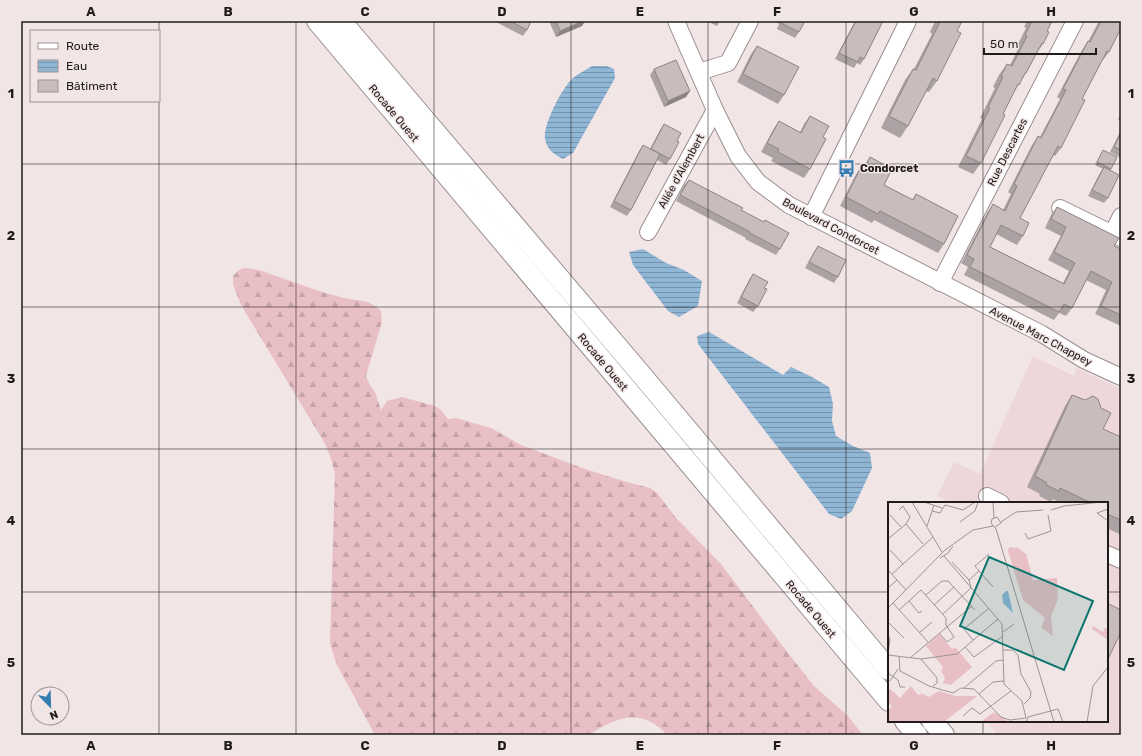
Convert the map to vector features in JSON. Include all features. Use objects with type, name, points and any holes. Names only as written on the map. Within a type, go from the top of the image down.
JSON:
[{"type":"main road","name":"Rocade Ouest","points":[[317,21],[888,700]]},
{"type":"main road","name":"Rocade Ouest","points":[[341,21],[635,367],[888,669]]},
{"type":"main road","points":[[907,722],[917,735]]},
{"type":"main road","points":[[933,722],[944,735]]},
{"type":"street","name":"Boulevard Condorcet","points":[[676,21],[715,110],[738,156],[758,182],[789,205],[940,282]]},
{"type":"street","points":[[699,72],[728,63],[750,21]]},
{"type":"street","points":[[811,216],[908,21]]},
{"type":"street","name":"Rue Descartes","points":[[940,282],[1075,21]]},
{"type":"street","name":"Allée d'Alembert","points":[[648,232],[715,110]]},
{"type":"street","points":[[1060,208],[1116,236],[1121,216]]},
{"type":"street","name":"Avenue Marc Chappey","points":[[940,282],[1042,334],[1084,360],[1121,377]]},
{"type":"street","points":[[1108,554],[1121,560]]},
{"type":"shaded area","points":[[1033,356],[1074,376],[1076,368],[1121,389],[1121,735],[998,735],[987,722],[1108,722],[1108,502],[948,502],[937,496],[954,462],[980,474]]},
{"type":"green space","points":[[245,268],[259,270],[322,292],[368,302],[381,311],[382,322],[366,376],[375,392],[381,410],[387,401],[402,397],[435,406],[441,410],[448,419],[456,418],[491,428],[521,445],[585,469],[650,488],[657,493],[677,519],[721,564],[814,686],[847,715],[863,735],[667,735],[658,726],[648,721],[638,718],[629,718],[609,723],[589,735],[375,735],[336,663],[330,643],[335,473],[324,442],[241,305],[233,284],[233,276],[239,270]]},
{"type":"water","points":[[592,66],[607,66],[614,69],[615,78],[573,153],[563,159],[554,154],[546,143],[545,132],[547,125],[554,107],[569,83],[575,76]]},
{"type":"water","points":[[643,249],[666,263],[684,270],[702,281],[698,306],[679,317],[668,311],[633,265],[629,252]]},
{"type":"water","points":[[709,332],[783,375],[791,367],[829,387],[833,404],[832,421],[836,436],[853,446],[870,453],[872,468],[852,511],[841,519],[829,514],[698,344],[697,336]]},
{"type":"building","points":[[510,21],[531,21],[527,30]]},
{"type":"building","points":[[556,21],[583,21],[560,31]]},
{"type":"building","points":[[782,21],[805,21],[799,32],[781,23]]},
{"type":"building","points":[[856,21],[883,21],[864,59],[860,57],[858,62],[839,53]]},
{"type":"building","points":[[938,21],[962,21],[957,31],[961,33],[937,81],[933,78],[908,126],[889,116],[913,69],[916,70],[940,22]]},
{"type":"building","points":[[1032,21],[1052,21],[1047,31],[1049,32],[1043,44],[1042,43],[1019,85],[1018,84],[1003,114],[1005,115],[981,163],[966,156],[990,108],[988,107],[1003,77],[1001,76],[1007,64],[1012,66],[1027,36],[1025,35]]},
{"type":"building","points":[[1101,21],[1121,21],[1121,28],[1082,99],[1085,100],[1061,148],[1058,146],[1020,218],[1029,223],[1023,236],[1001,225],[990,247],[1064,284],[1075,263],[1054,252],[1066,227],[1051,219],[1057,207],[1119,238],[1114,246],[1121,249],[1121,315],[1101,306],[1112,282],[1091,271],[1072,308],[1064,304],[1059,312],[970,267],[974,259],[967,255],[993,204],[1005,211],[1017,186],[1014,184],[1038,136],[1041,138],[1066,90],[1063,89],[1088,41],[1090,42]]},
{"type":"building","points":[[757,46],[799,67],[784,95],[743,74]]},
{"type":"building","points":[[676,60],[690,91],[668,101],[654,69]]},
{"type":"building","points":[[810,116],[829,126],[823,137],[826,139],[810,169],[778,152],[779,149],[767,143],[779,121],[801,133]]},
{"type":"building","points":[[664,124],[681,133],[677,141],[679,142],[670,159],[651,149]]},
{"type":"building","points":[[1121,132],[1121,150],[1114,147]]},
{"type":"building","points":[[643,145],[660,154],[631,210],[614,201]]},
{"type":"building","points":[[1103,150],[1117,157],[1111,169],[1097,162]]},
{"type":"building","points":[[870,157],[892,169],[884,185],[913,200],[916,194],[958,216],[944,244],[880,211],[878,214],[846,197],[861,167],[864,169]]},
{"type":"building","points":[[1104,167],[1119,175],[1108,198],[1092,190]]},
{"type":"building","points":[[689,180],[743,208],[741,210],[764,222],[765,220],[789,233],[780,249],[680,195]]},
{"type":"building","points":[[818,246],[846,260],[838,277],[809,262]]},
{"type":"building","points":[[753,274],[768,282],[764,288],[767,289],[758,306],[741,297]]},
{"type":"building","points":[[1072,395],[1085,400],[1093,396],[1098,399],[1101,408],[1111,413],[1103,429],[1121,437],[1121,520],[1108,514],[1108,502],[1089,502],[1060,488],[1059,491],[1046,485],[1047,483],[1035,476]]},
{"type":"building","points":[[1108,604],[1121,610],[1121,632],[1108,659]]},
{"type":"place","name":"Condorcet","points":[[847,168]]}]
